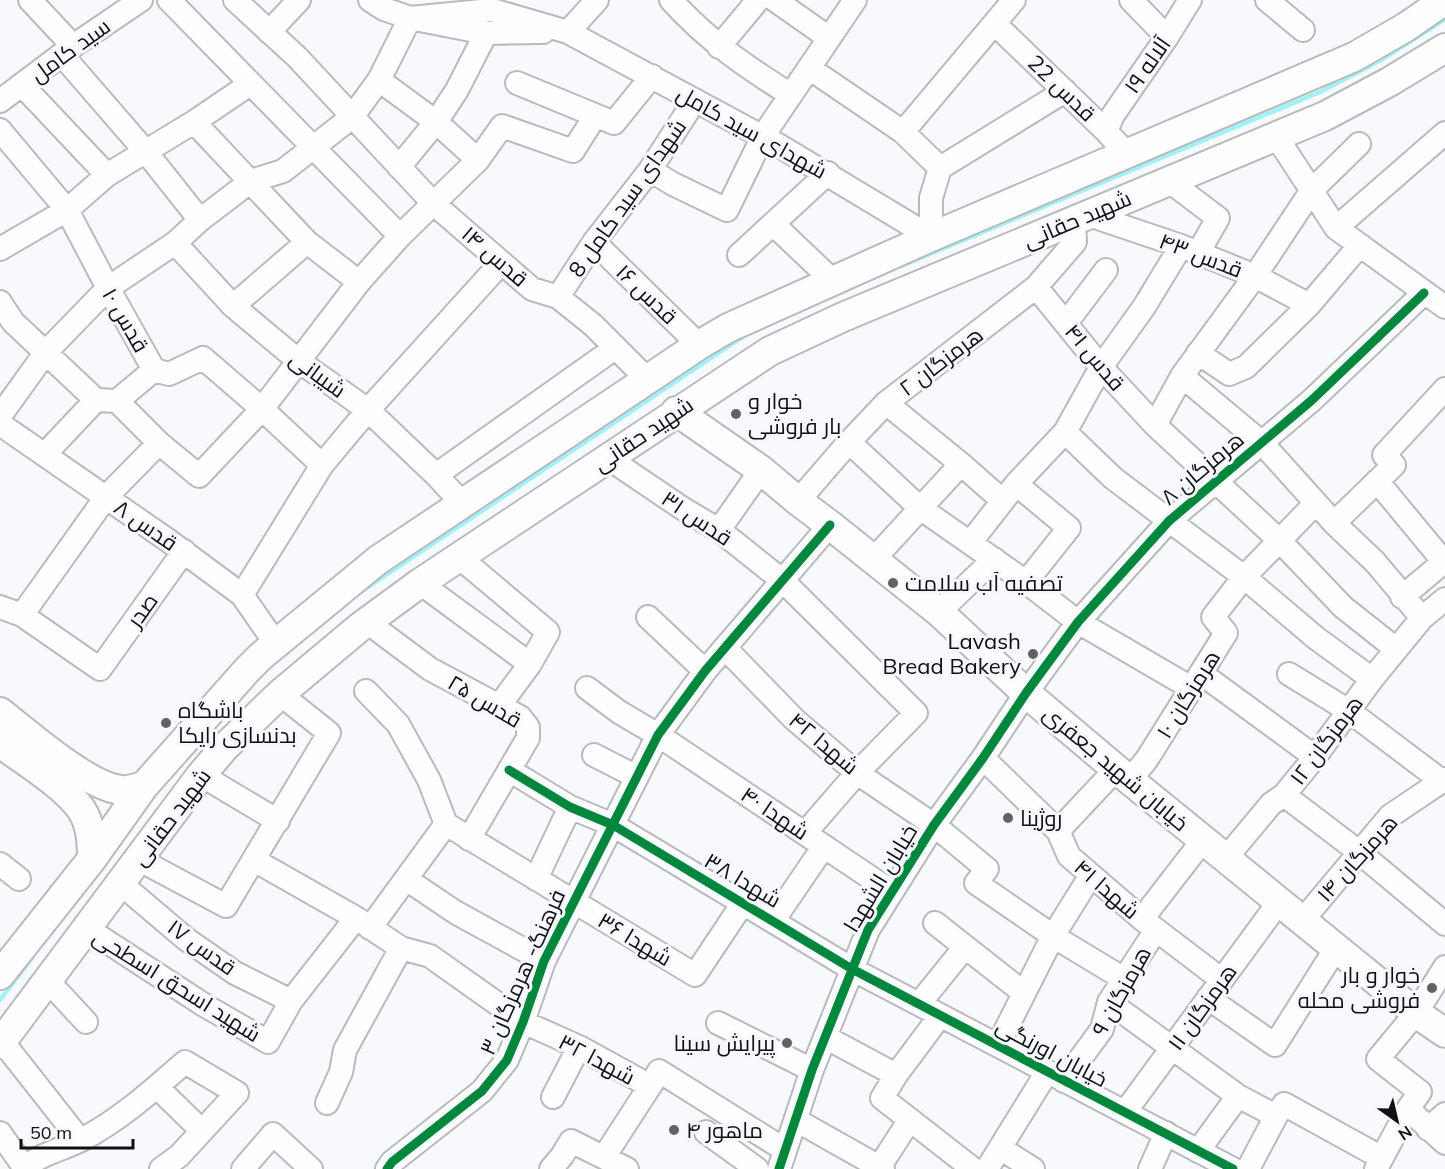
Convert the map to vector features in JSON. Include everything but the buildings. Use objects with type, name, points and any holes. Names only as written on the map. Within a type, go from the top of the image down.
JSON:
[{"type":"main road","name":"شهید حقانی","points":[[0,975],[92,859],[144,786],[225,693],[260,657],[378,560],[462,503],[728,328],[931,237],[1354,57],[1406,27],[1445,0]]},
{"type":"main road","name":"شهید حقانی","points":[[1,1044],[201,775],[224,748],[280,694],[367,622],[420,583],[676,411],[770,351],[843,317],[1335,111],[1445,48]]},
{"type":"main road","points":[[1071,177],[1082,218]]},
{"type":"main road","name":"خیابان شهید جعفری","points":[[676,411],[761,470],[939,612],[1026,693],[1123,774],[1302,921],[1445,1033]]},
{"type":"main road","points":[[0,712],[67,764],[79,786],[81,810],[92,840],[92,859]]},
{"type":"main road","points":[[0,743],[79,786],[123,791],[144,786]]},
{"type":"street","points":[[30,0],[200,220]]},
{"type":"street","name":"سید کامل","points":[[0,101],[68,50],[141,0]]},
{"type":"street","points":[[169,0],[400,236]]},
{"type":"street","name":"قدس ۱۴","points":[[235,0],[297,57],[434,204],[532,289],[558,297],[593,325],[648,380]]},
{"type":"street","points":[[269,32],[299,0]]},
{"type":"street","name":"شهدای سید کامل","points":[[370,0],[384,9],[410,18],[486,33],[568,32]]},
{"type":"street","points":[[568,32],[597,0]]},
{"type":"street","points":[[671,0],[719,47],[745,67],[791,95]]},
{"type":"street","points":[[719,47],[758,0]]},
{"type":"street","points":[[775,0],[829,38]]},
{"type":"street","points":[[650,170],[673,184],[727,210],[763,136],[855,0]]},
{"type":"street","points":[[1131,0],[1167,37]]},
{"type":"street","name":"آلاله ۱۹","points":[[1106,131],[1113,115],[1190,0]]},
{"type":"street","points":[[1272,2],[1303,30]]},
{"type":"street","name":"شهدای سید کامل","points":[[410,18],[495,5],[568,32],[763,136],[931,237]]},
{"type":"street","points":[[903,132],[1004,8]]},
{"type":"street","name":"قدس 22","points":[[1004,8],[1065,91],[1127,154]]},
{"type":"street","points":[[0,416],[46,352],[108,288],[175,243],[200,220],[251,181],[283,171],[352,117],[379,80],[410,18]]},
{"type":"street","points":[[399,168],[436,122],[457,90],[486,33]]},
{"type":"street","points":[[809,68],[903,132],[940,168]]},
{"type":"street","points":[[0,302],[14,322],[46,352],[199,476],[262,409],[359,282],[400,236],[478,160],[502,126],[573,151],[604,119],[652,76]]},
{"type":"street","points":[[379,80],[436,122],[478,160]]},
{"type":"street","points":[[517,83],[604,119]]},
{"type":"street","points":[[0,249],[67,210],[107,175],[194,122],[250,84]]},
{"type":"street","points":[[22,85],[107,175]]},
{"type":"street","points":[[931,237],[931,198],[940,168],[1065,91]]},
{"type":"street","name":"شهدای سید کامل 8","points":[[558,297],[594,242],[650,170],[695,100]]},
{"type":"street","points":[[194,122],[307,242],[359,282]]},
{"type":"street","name":"قدس ۱۰","points":[[0,130],[67,210],[154,370],[169,374],[203,358],[322,465]]},
{"type":"street","points":[[1336,228],[1445,133]]},
{"type":"street","points":[[1276,135],[1336,228],[1445,307]]},
{"type":"street","points":[[1155,426],[1182,376],[1255,276],[1312,190],[1359,144]]},
{"type":"street","points":[[739,255],[828,173]]},
{"type":"street","points":[[970,543],[1010,493],[1065,432],[1101,367],[1144,307],[1218,218],[1169,181]]},
{"type":"street","name":"قدس ۴۳","points":[[1082,218],[1190,250],[1255,276],[1309,305]]},
{"type":"street","name":"هرمزگان ۲","points":[[798,501],[886,403],[1036,287],[1075,242],[1082,218]]},
{"type":"street","points":[[773,224],[833,281]]},
{"type":"street","points":[[233,306],[307,242]]},
{"type":"street","name":"قدس ۱۶","points":[[594,242],[699,345]]},
{"type":"street","name":"شیبانی","points":[[175,243],[233,306],[300,362],[368,410],[462,503]]},
{"type":"street","points":[[1198,353],[1229,374],[1246,367],[1309,305],[1360,245]]},
{"type":"street","points":[[242,595],[322,465],[368,410],[501,263]]},
{"type":"street","points":[[1066,322],[1106,270]]},
{"type":"street","name":"قدس ۴۱","points":[[1036,287],[1101,367],[1155,426],[1280,541],[1343,607],[1396,649]]},
{"type":"street","name":"هرمزگان ۸","points":[[1026,693],[1078,622],[1169,521],[1312,400],[1424,293]]},
{"type":"street","points":[[436,475],[615,348]]},
{"type":"street","points":[[45,454],[107,400],[154,370]]},
{"type":"street","points":[[1182,376],[1262,443],[1334,523],[1375,562],[1402,597],[1422,618]]},
{"type":"street","points":[[1334,523],[1394,465],[1384,455],[1437,412],[1445,389]]},
{"type":"street","points":[[886,403],[962,464],[1069,528],[1026,582]]},
{"type":"street","name":"قدس ۸","points":[[0,424],[242,595],[276,644]]},
{"type":"street","points":[[1065,432],[1113,478],[1244,577],[1316,638],[1372,679]]},
{"type":"street","points":[[849,442],[920,508],[1026,582],[1078,622],[1197,681],[1315,757]]},
{"type":"street","points":[[0,607],[22,615],[106,497],[159,443]]},
{"type":"street","name":"قدس ۳۱","points":[[608,458],[719,530],[783,581],[916,713],[857,773]]},
{"type":"street","points":[[873,560],[962,464]]},
{"type":"street","points":[[719,530],[761,470]]},
{"type":"street","points":[[1377,481],[1439,566],[1445,597]]},
{"type":"street","name":"هرمزگان ۱۰","points":[[1058,831],[1123,774],[1147,759],[1226,633],[1213,617],[1244,577],[1316,503]]},
{"type":"street","name":"فرهنگ- هرمزگان ۳","points":[[394,1167],[436,1126],[482,1091],[507,1060],[544,961],[658,735],[705,671],[830,525]]},
{"type":"street","name":"صدر","points":[[22,615],[99,669],[184,552]]},
{"type":"street","points":[[459,557],[548,632],[530,664],[500,706]]},
{"type":"street","points":[[939,612],[994,559]]},
{"type":"street","points":[[1402,597],[1439,566]]},
{"type":"street","points":[[420,583],[530,664]]},
{"type":"street","name":"هرمزگان ۱۲","points":[[1226,858],[1271,804],[1284,795],[1372,679],[1422,618],[1445,597]]},
{"type":"street","points":[[648,617],[705,671]]},
{"type":"street","name":"قدس ۲۵","points":[[367,622],[430,669],[520,717],[528,727],[528,738],[470,839]]},
{"type":"street","name":"شهدا ۴۲","points":[[725,648],[794,719],[857,773],[934,825],[987,869],[976,883],[1053,936]]},
{"type":"street","points":[[1289,674],[1349,711],[1444,780]]},
{"type":"street","name":"شهدا ۴۰","points":[[587,688],[619,712],[658,735],[892,892]]},
{"type":"street","points":[[291,1000],[406,879],[446,824],[429,780],[398,724],[366,691]]},
{"type":"street","name":"خیابان الشهدا","points":[[782,1160],[812,1070],[868,930],[934,825],[983,758],[1026,693]]},
{"type":"street","points":[[138,859],[226,906],[329,733],[280,694]]},
{"type":"street","points":[[594,755],[637,777]]},
{"type":"street","name":"شهدا ۴۱","points":[[983,758],[1058,831],[1069,856],[1149,924],[1222,980]]},
{"type":"street","name":"شهدا ۳۸","points":[[509,770],[570,807],[613,825],[852,969]]},
{"type":"street","points":[[805,833],[857,773]]},
{"type":"street","points":[[201,775],[278,821]]},
{"type":"street","name":"هرمزگان ۱۴","points":[[1302,921],[1390,816],[1444,780]]},
{"type":"street","points":[[1284,795],[1359,852],[1445,924]]},
{"type":"street","points":[[536,879],[570,807]]},
{"type":"street","name":"شهدا ۳۶","points":[[446,824],[695,975],[743,903]]},
{"type":"street","name":"هرمزگان ۹","points":[[987,1169],[1000,1148],[1055,1076],[1102,1029],[1109,1002],[1124,979],[1149,924],[1203,840]]},
{"type":"street","points":[[773,921],[824,846]]},
{"type":"street","name":"شهدا ۳۲","points":[[254,860],[363,923],[401,948],[430,956],[523,1022],[579,1047],[650,1086],[659,1071],[782,1160]]},
{"type":"street","points":[[0,864],[20,879]]},
{"type":"street","points":[[998,1045],[1053,936],[1091,875]]},
{"type":"street","points":[[406,879],[455,912],[544,961]]},
{"type":"street","name":"قدس ۱۷","points":[[120,883],[196,946],[235,973],[291,1000]]},
{"type":"street","name":"هرمزگان ۱۱","points":[[1125,1112],[1279,902]]},
{"type":"street","points":[[935,923],[1024,993]]},
{"type":"street","name":"شهید اسحق اسطحی","points":[[86,928],[204,1005],[268,1042],[291,1000]]},
{"type":"street","points":[[1053,936],[1124,979]]},
{"type":"street","points":[[919,1004],[965,947]]},
{"type":"street","points":[[327,1103],[341,1072],[345,1050],[401,948]]},
{"type":"street","points":[[1208,998],[1275,1044],[1336,948]]},
{"type":"street","points":[[1248,1169],[1284,1104],[1379,1164],[1408,1109],[1420,1092],[1378,1059],[1416,1012],[1445,967]]},
{"type":"street","name":"خیابان اورنگی","points":[[852,969],[1166,1133],[1216,1162]]},
{"type":"street","points":[[47,980],[86,1022]]},
{"type":"street","points":[[1109,1002],[1238,1095],[1276,1116]]},
{"type":"street","points":[[940,1016],[896,1074],[882,1098],[973,1169]]},
{"type":"street","points":[[718,1023],[812,1070]]},
{"type":"street","points":[[825,1037],[896,1074]]},
{"type":"street","points":[[1,1044],[80,1140]]},
{"type":"street","points":[[553,1097],[579,1047]]},
{"type":"street","points":[[0,1133],[24,1168],[41,1156],[80,1140],[123,1114],[185,1062],[237,1093],[202,1131],[178,1165]]},
{"type":"street","points":[[604,1157],[650,1086]]},
{"type":"street","points":[[157,1087],[202,1131]]},
{"type":"street","points":[[1216,1162],[1238,1095]]},
{"type":"street","points":[[1408,1109],[1437,1136],[1445,1114]]},
{"type":"street","points":[[796,1120],[882,1167],[909,1121]]},
{"type":"street","points":[[706,1132],[757,1169]]},
{"type":"street","points":[[1150,1169],[1166,1133]]},
{"type":"street","points":[[243,1169],[273,1134],[311,1169]]},
{"type":"street","points":[[551,1169],[571,1141],[627,1169]]},
{"type":"street","points":[[1000,1148],[1033,1169]]},
{"type":"waterway","points":[[891,270],[1320,92],[1381,60],[1445,19]]},
{"type":"waterway","points":[[362,591],[744,336]]},
{"type":"waterway","points":[[0,1000],[31,959]]},
{"type":"cycle path","points":[[779,1169],[812,1070],[868,930],[934,825],[1078,622],[1169,521],[1312,400],[1424,293]]},
{"type":"cycle path","points":[[387,1169],[392,1162],[482,1091],[507,1060],[544,961],[658,735],[705,671],[830,525]]},
{"type":"cycle path","points":[[509,770],[570,807],[613,825],[852,969],[1233,1169]]},
{"type":"place","name":"خوار و بار فروشی","points":[[736,414]]},
{"type":"place","name":"تصفیه آب سلامت","points":[[893,583]]},
{"type":"place","name":"Lavash Bread Bakery","points":[[1033,654]]},
{"type":"place","name":"باشگاه بدنسازی رایکا","points":[[166,723]]},
{"type":"place","name":"روژینا","points":[[1008,818]]},
{"type":"place","name":"خوار و بار فروشی محله","points":[[1432,988]]},
{"type":"place","name":"پیرایش سینا","points":[[787,1043]]},
{"type":"place","name":"ماهور ۴","points":[[674,1130]]}]
